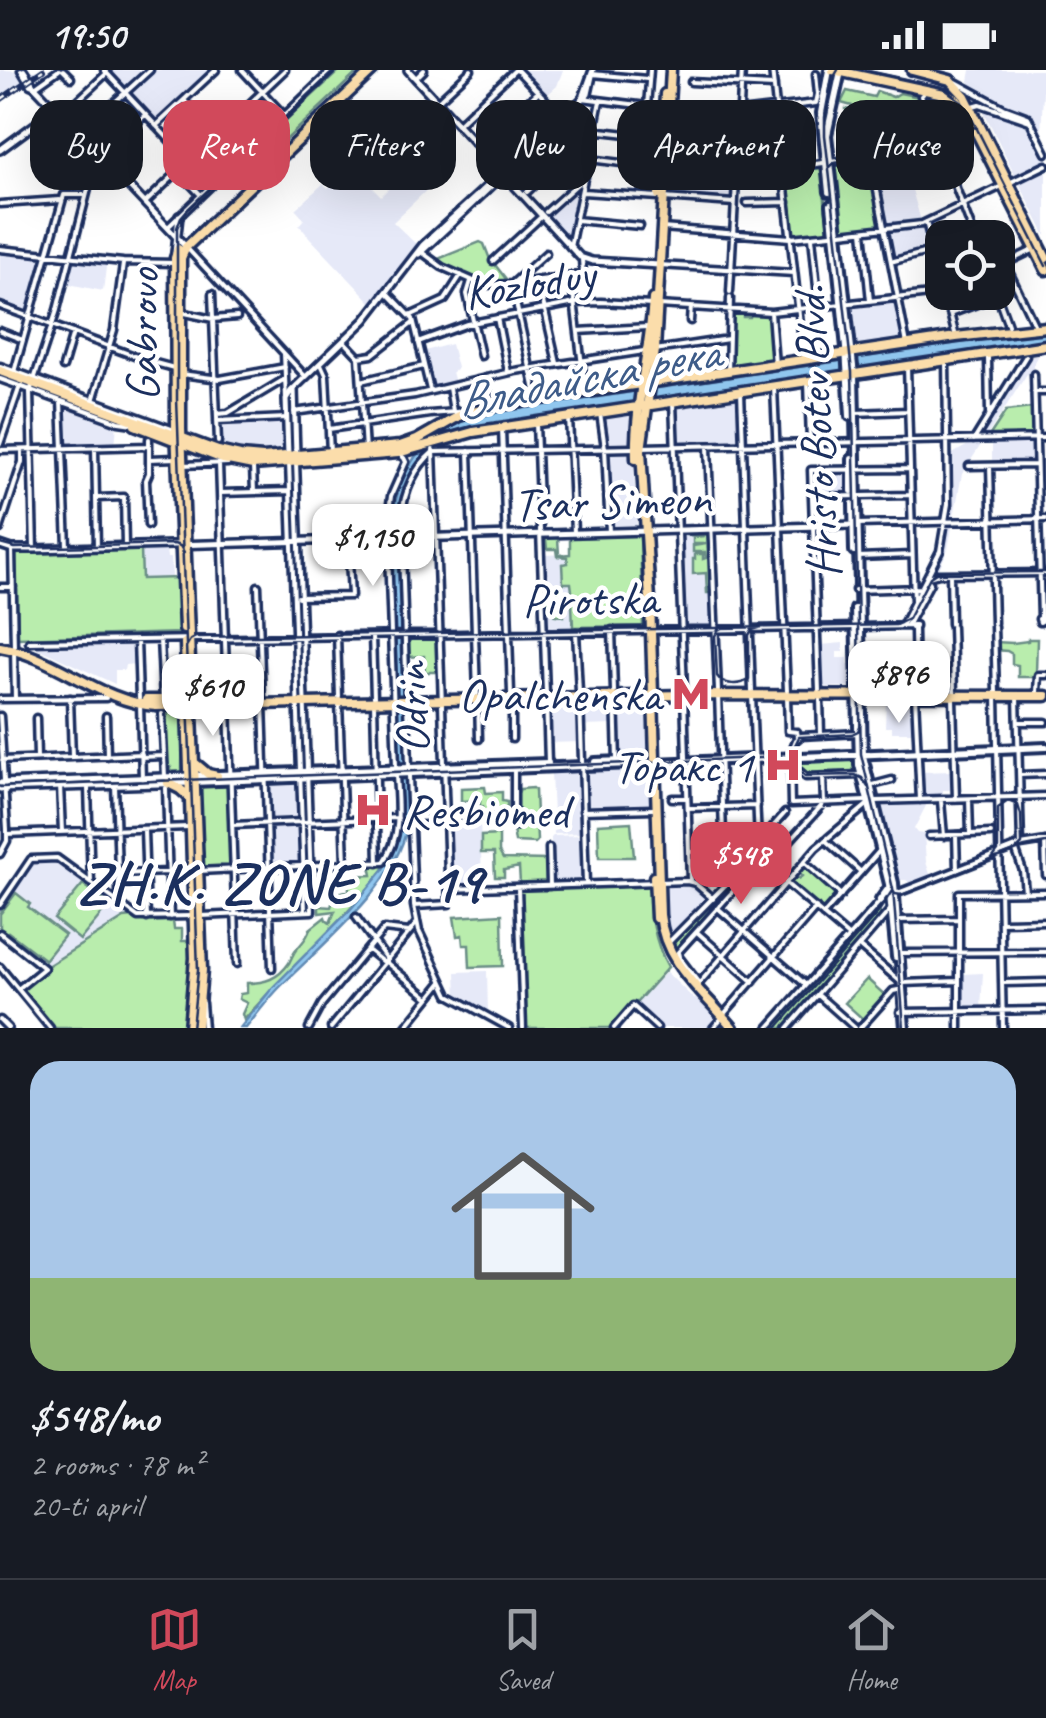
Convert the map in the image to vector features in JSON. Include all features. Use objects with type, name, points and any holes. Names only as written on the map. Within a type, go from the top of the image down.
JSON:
[{"type":"main road","points":[[178,260],[181,242],[369,70]]},
{"type":"main road","points":[[669,70],[669,100]]},
{"type":"main road","points":[[666,100],[669,70]]},
{"type":"main road","points":[[836,70],[956,100]]},
{"type":"main road","name":"Hristo Botev Blvd.","points":[[836,70],[828,127],[828,163],[850,354],[861,775],[892,894],[903,1028]]},
{"type":"main road","points":[[912,70],[950,80],[967,100]]},
{"type":"main road","points":[[974,112],[1006,184]]},
{"type":"main road","points":[[974,127],[1046,258]]},
{"type":"main road","points":[[661,190],[652,350],[638,448],[651,693],[656,926],[665,954],[678,974],[730,1028]]},
{"type":"main road","points":[[657,265],[662,190]]},
{"type":"main road","points":[[1038,245],[1046,270]]},
{"type":"main road","name":"Gabrovo","points":[[178,260],[177,436],[189,703]]},
{"type":"main road","points":[[652,350],[655,305]]},
{"type":"main road","points":[[956,337],[1046,325]]},
{"type":"main road","points":[[32,384],[133,424],[177,436],[236,463],[253,465],[410,443],[451,419],[492,406],[1046,325]]},
{"type":"main road","points":[[0,373],[240,456],[292,459],[433,448],[443,440],[502,427],[907,366],[988,358],[1046,346]]},
{"type":"main road","points":[[960,360],[1046,346]]},
{"type":"main road","name":"Hristo Botev Blvd.","points":[[851,374],[853,443]]},
{"type":"main road","name":"Hristo Botev Blvd.","points":[[855,525],[857,590]]},
{"type":"main road","points":[[0,644],[40,658],[120,698],[139,702],[651,693],[1043,694]]},
{"type":"main road","points":[[996,694],[1043,694]]},
{"type":"main road","points":[[139,702],[189,703]]},
{"type":"main road","points":[[189,703],[194,760],[191,828],[196,871]]},
{"type":"main road","points":[[189,703],[197,916],[189,1028]]},
{"type":"main road","points":[[581,764],[1046,747]]},
{"type":"main road","name":"Hristo Botev Blvd.","points":[[861,754],[870,802]]},
{"type":"main road","points":[[194,760],[205,772],[230,778]]},
{"type":"main road","points":[[192,779],[653,762]]},
{"type":"main road","points":[[653,762],[649,809],[661,925],[679,968],[697,984],[721,1018]]},
{"type":"main road","points":[[192,779],[218,776]]},
{"type":"main road","points":[[166,783],[190,799]]},
{"type":"main road","points":[[880,900],[892,894]]},
{"type":"main road","name":"Hristo Botev Blvd.","points":[[892,894],[892,914]]},
{"type":"main road","points":[[197,916],[204,985],[201,1028]]},
{"type":"street","points":[[22,70],[47,100]]},
{"type":"street","points":[[35,87],[61,70],[71,78]]},
{"type":"street","points":[[118,100],[150,70]]},
{"type":"street","points":[[184,100],[216,70]]},
{"type":"street","points":[[242,70],[270,100]]},
{"type":"street","points":[[254,100],[284,70]]},
{"type":"street","points":[[320,70],[326,76]]},
{"type":"street","points":[[290,109],[332,70]]},
{"type":"street","points":[[408,70],[435,100]]},
{"type":"street","points":[[416,78],[424,70]]},
{"type":"street","points":[[439,100],[470,70]]},
{"type":"street","points":[[476,143],[458,124],[516,70],[546,100]]},
{"type":"street","points":[[582,98],[647,106],[650,70]]},
{"type":"street","points":[[740,100],[742,70]]},
{"type":"street","points":[[772,70],[776,100]]},
{"type":"street","points":[[78,100],[105,72],[163,133]]},
{"type":"street","points":[[582,98],[590,90],[592,73],[649,79]]},
{"type":"street","points":[[816,74],[816,103]]},
{"type":"street","points":[[950,80],[1028,117],[1046,153]]},
{"type":"street","points":[[692,82],[774,86]]},
{"type":"street","points":[[530,100],[538,92]]},
{"type":"street","points":[[923,94],[923,100]]},
{"type":"street","points":[[597,116],[600,101]]},
{"type":"street","points":[[974,106],[980,104],[1030,121]]},
{"type":"street","points":[[156,126],[163,120]]},
{"type":"street","points":[[0,150],[30,128]]},
{"type":"street","points":[[816,165],[836,162]]},
{"type":"street","points":[[930,220],[1046,164]]},
{"type":"street","points":[[145,203],[163,186]]},
{"type":"street","points":[[34,549],[32,384],[88,190]]},
{"type":"street","points":[[133,190],[306,377]]},
{"type":"street","points":[[195,190],[200,195]]},
{"type":"street","points":[[168,227],[205,190]]},
{"type":"street","points":[[286,400],[365,320],[421,251],[489,190]]},
{"type":"street","points":[[421,251],[432,261],[483,285],[584,274],[582,259],[520,190]]},
{"type":"street","points":[[493,261],[571,190]]},
{"type":"street","points":[[728,372],[735,190]]},
{"type":"street","points":[[786,190],[804,360]]},
{"type":"street","points":[[878,190],[907,344]]},
{"type":"street","points":[[957,190],[967,220]]},
{"type":"street","points":[[570,247],[582,192],[734,203]]},
{"type":"street","points":[[14,372],[62,200],[66,193],[86,196]]},
{"type":"street","points":[[0,204],[62,200]]},
{"type":"street","points":[[748,203],[787,202]]},
{"type":"street","name":"Gabrovo","points":[[178,260],[179,216]]},
{"type":"street","points":[[576,220],[640,226]]},
{"type":"street","points":[[662,228],[791,238],[925,222]]},
{"type":"street","points":[[863,231],[870,302]]},
{"type":"street","points":[[812,236],[820,306]]},
{"type":"street","points":[[1015,258],[1038,245]]},
{"type":"street","points":[[0,249],[123,262],[178,260]]},
{"type":"street","points":[[512,284],[546,253]]},
{"type":"street","points":[[892,262],[925,253]]},
{"type":"street","points":[[582,259],[794,272]]},
{"type":"street","points":[[93,401],[110,347],[123,262]]},
{"type":"street","points":[[410,316],[445,300],[461,275]]},
{"type":"street","points":[[572,276],[585,392]]},
{"type":"street","points":[[538,280],[557,364]]},
{"type":"street","points":[[471,282],[467,295],[481,356]]},
{"type":"street","points":[[512,284],[537,400]]},
{"type":"street","points":[[1015,284],[1034,324]]},
{"type":"street","points":[[387,292],[414,323],[430,392]]},
{"type":"street","points":[[212,294],[218,442]]},
{"type":"street","name":"Kozloduy","points":[[418,342],[473,323],[575,304],[601,302],[772,312],[925,295]]},
{"type":"street","points":[[0,306],[178,372],[215,379],[285,366]]},
{"type":"street","points":[[690,321],[691,307]]},
{"type":"street","points":[[949,310],[956,337]]},
{"type":"street","points":[[950,314],[959,310]]},
{"type":"street","points":[[1003,310],[1008,325]]},
{"type":"street","points":[[178,312],[213,318],[237,317]]},
{"type":"street","points":[[772,312],[774,365]]},
{"type":"street","points":[[497,318],[508,372]]},
{"type":"street","points":[[359,358],[372,356],[414,323]]},
{"type":"street","points":[[578,331],[651,326]]},
{"type":"street","points":[[0,331],[23,340]]},
{"type":"street","points":[[62,367],[73,332]]},
{"type":"street","points":[[294,412],[430,392],[531,368],[728,339]]},
{"type":"street","points":[[344,340],[359,358],[365,450]]},
{"type":"street","points":[[0,905],[31,859],[58,858],[134,915],[148,918],[308,911],[295,636],[292,459],[284,354]]},
{"type":"street","points":[[974,440],[1026,356]]},
{"type":"street","points":[[988,358],[989,416]]},
{"type":"street","points":[[920,800],[909,627],[914,602],[940,550],[948,504],[946,361]]},
{"type":"street","points":[[320,363],[326,375],[330,452]]},
{"type":"street","points":[[360,381],[424,366]]},
{"type":"street","points":[[907,366],[914,602]]},
{"type":"street","points":[[0,373],[14,372],[61,401],[133,424]]},
{"type":"street","points":[[0,373],[20,386],[32,384],[93,401],[177,436]]},
{"type":"street","points":[[1034,374],[1041,618]]},
{"type":"street","points":[[217,418],[285,378]]},
{"type":"street","points":[[485,378],[492,406]]},
{"type":"street","points":[[808,382],[810,444]]},
{"type":"street","points":[[20,386],[0,447],[32,450],[149,443],[148,525]]},
{"type":"street","points":[[774,386],[788,731],[796,732],[798,737],[789,768],[791,804],[1046,796]]},
{"type":"street","points":[[294,388],[290,491],[295,541]]},
{"type":"street","points":[[449,388],[454,411]]},
{"type":"street","points":[[741,392],[758,842],[762,855],[786,882],[848,936]]},
{"type":"street","points":[[1034,392],[1046,392]]},
{"type":"street","points":[[61,401],[67,548]]},
{"type":"street","points":[[674,402],[690,881]]},
{"type":"street","points":[[329,429],[471,411]]},
{"type":"street","points":[[854,412],[908,412]]},
{"type":"street","points":[[600,413],[608,532]]},
{"type":"street","points":[[569,417],[574,534]]},
{"type":"street","points":[[217,418],[287,418]]},
{"type":"street","points":[[536,422],[548,766]]},
{"type":"street","points":[[502,427],[512,739]]},
{"type":"street","points":[[509,1028],[452,998],[416,924],[400,538],[406,492],[433,448],[676,448],[1046,438]]},
{"type":"street","points":[[706,849],[722,835],[708,446]]},
{"type":"street","points":[[95,448],[98,547]]},
{"type":"street","name":"Odrin","points":[[414,906],[450,904],[433,448]]},
{"type":"street","points":[[0,529],[22,462],[22,450]]},
{"type":"street","points":[[469,451],[479,740]]},
{"type":"street","points":[[118,874],[380,863],[392,849],[398,818],[390,501],[406,462],[398,453]]},
{"type":"street","points":[[149,459],[236,463]]},
{"type":"street","points":[[219,464],[237,964]]},
{"type":"street","points":[[969,466],[1036,464]]},
{"type":"street","points":[[253,465],[254,492]]},
{"type":"street","points":[[990,466],[1002,1028]]},
{"type":"street","points":[[821,734],[811,470],[910,469]]},
{"type":"street","points":[[220,493],[290,491]]},
{"type":"street","points":[[812,497],[910,495]]},
{"type":"street","points":[[96,498],[124,497],[125,546]]},
{"type":"street","name":"Tsar Simeon","points":[[0,545],[34,549],[1046,519]]},
{"type":"street","points":[[297,597],[351,596],[348,540]]},
{"type":"street","points":[[12,549],[15,698]]},
{"type":"street","points":[[858,556],[912,555]]},
{"type":"street","points":[[925,580],[933,575],[1046,572]]},
{"type":"street","points":[[950,574],[956,799]]},
{"type":"street","points":[[909,627],[930,583],[925,580]]},
{"type":"street","points":[[258,586],[272,968]]},
{"type":"street","points":[[0,587],[13,588]]},
{"type":"street","points":[[857,590],[921,588]]},
{"type":"street","points":[[297,597],[302,636],[301,701]]},
{"type":"street","name":"Pirotska","points":[[29,642],[784,626],[909,627]]},
{"type":"street","points":[[576,630],[586,884]]},
{"type":"street","points":[[612,630],[617,761]]},
{"type":"street","points":[[372,634],[380,863]]},
{"type":"street","points":[[337,635],[345,864]]},
{"type":"street","points":[[160,639],[163,700]]},
{"type":"street","points":[[137,640],[142,779]]},
{"type":"street","points":[[1043,694],[1038,675],[1046,675]]},
{"type":"street","points":[[1018,696],[1018,847],[1024,892]]},
{"type":"street","points":[[70,698],[72,757]]},
{"type":"street","points":[[0,699],[106,698]]},
{"type":"street","points":[[162,714],[170,917]]},
{"type":"street","points":[[0,716],[8,834],[0,854]]},
{"type":"street","points":[[106,716],[108,756]]},
{"type":"street","points":[[36,718],[37,758]]},
{"type":"street","points":[[1018,722],[1046,722]]},
{"type":"street","points":[[798,737],[860,733]]},
{"type":"street","points":[[2,760],[164,756]]},
{"type":"street","points":[[792,758],[803,776],[861,775]]},
{"type":"street","points":[[514,767],[514,827]]},
{"type":"street","points":[[1020,775],[1046,774]]},
{"type":"street","points":[[823,777],[824,802],[784,847],[762,855],[678,954],[697,984],[804,862],[870,802]]},
{"type":"street","points":[[2,783],[142,779],[166,783]]},
{"type":"street","points":[[2,783],[60,786],[192,779]]},
{"type":"street","points":[[869,786],[892,780]]},
{"type":"street","points":[[115,784],[119,904]]},
{"type":"street","points":[[88,785],[91,883]]},
{"type":"street","points":[[60,786],[62,832]]},
{"type":"street","points":[[672,798],[687,798]]},
{"type":"street","points":[[969,798],[970,834]]},
{"type":"street","points":[[941,799],[944,836]]},
{"type":"street","points":[[688,808],[757,806]]},
{"type":"street","points":[[583,811],[649,809]]},
{"type":"street","points":[[758,842],[785,813]]},
{"type":"street","points":[[411,818],[514,814]]},
{"type":"street","points":[[232,825],[398,818]]},
{"type":"street","points":[[8,834],[191,828]]},
{"type":"street","points":[[144,830],[148,918]]},
{"type":"street","points":[[929,836],[991,834]]},
{"type":"street","points":[[956,835],[957,871]]},
{"type":"street","points":[[826,840],[862,872]]},
{"type":"street","points":[[892,894],[1018,847],[1046,841],[1046,875]]},
{"type":"street","points":[[824,915],[882,847]]},
{"type":"street","points":[[549,848],[550,886]]},
{"type":"street","points":[[690,852],[762,855]]},
{"type":"street","points":[[667,945],[752,856],[762,855]]},
{"type":"street","points":[[804,862],[841,894]]},
{"type":"street","points":[[449,889],[690,881],[713,899]]},
{"type":"street","points":[[518,887],[524,1028]]},
{"type":"street","points":[[958,1028],[959,894],[1046,892]]},
{"type":"street","points":[[768,1028],[880,900]]},
{"type":"street","points":[[718,908],[806,985]]},
{"type":"street","points":[[713,1028],[816,908]]},
{"type":"street","points":[[788,1028],[892,914],[959,919]]},
{"type":"street","points":[[356,917],[386,961]]},
{"type":"street","points":[[1000,922],[1046,921]]},
{"type":"street","points":[[331,1028],[416,924]]},
{"type":"street","points":[[309,1028],[322,1004],[385,928],[409,932]]},
{"type":"street","points":[[697,932],[753,982]]},
{"type":"street","points":[[0,933],[44,968],[18,989]]},
{"type":"street","points":[[860,946],[899,984]]},
{"type":"street","points":[[366,949],[429,998]]},
{"type":"street","points":[[898,953],[1046,952]]},
{"type":"street","points":[[0,967],[50,1028]]},
{"type":"street","points":[[818,994],[858,1028],[899,984],[958,981]]},
{"type":"street","points":[[404,1028],[442,982]]},
{"type":"street","points":[[1002,983],[1046,982]]},
{"type":"street","points":[[614,1028],[633,1006],[657,1028]]},
{"type":"street","points":[[902,1012],[1046,1010]]},
{"type":"street","points":[[0,1020],[8,1028]]},
{"type":"shaded area","points":[[0,70],[28,71],[46,70],[0,102]]},
{"type":"shaded area","points":[[110,70],[215,70],[183,100],[163,100],[163,119],[156,126],[143,112],[143,100],[131,100],[106,74]]},
{"type":"shaded area","points":[[522,70],[563,70],[557,86],[546,96]]},
{"type":"shaded area","points":[[971,70],[1044,70],[1039,142],[1046,162],[1016,177],[969,81]]},
{"type":"shaded area","points":[[1046,167],[1046,236],[1018,181]]},
{"type":"shaded area","points":[[316,190],[375,190],[381,196],[387,190],[427,190],[393,222],[419,247],[372,303],[299,225],[304,219],[295,209]]},
{"type":"shaded area","points":[[574,190],[580,190],[570,233],[566,235],[547,214]]},
{"type":"shaded area","points":[[694,190],[734,190],[733,201],[693,198]]},
{"type":"shaded area","points":[[880,190],[912,190],[921,221],[887,225]]},
{"type":"shaded area","points":[[925,226],[925,252],[894,260],[889,231]]},
{"type":"shaded area","points":[[0,249],[49,254],[30,317],[0,306]]},
{"type":"shaded area","points":[[71,257],[107,260],[103,291],[64,283]]},
{"type":"shaded area","points":[[897,300],[903,338],[854,345],[850,306]]},
{"type":"shaded area","points":[[451,344],[457,368],[452,372],[456,386],[430,392],[421,352]]},
{"type":"shaded area","points":[[1038,355],[1034,373],[1027,374],[962,474],[948,549],[938,571],[932,568],[941,551],[950,503],[949,456],[975,441],[1029,356]]},
{"type":"shaded area","points":[[738,397],[740,443],[677,444],[676,407]]},
{"type":"shaded area","points":[[64,404],[117,424],[115,446],[65,445]]},
{"type":"shaded area","points":[[631,412],[636,415],[633,451],[637,527],[611,531],[604,418]]},
{"type":"shaded area","points":[[283,420],[283,451],[240,452],[220,444],[219,423]]},
{"type":"shaded area","points":[[1034,439],[1034,463],[992,464],[992,440]]},
{"type":"shaded area","points":[[848,470],[850,494],[815,495],[814,472]]},
{"type":"shaded area","points":[[710,534],[713,625],[684,625],[680,536]]},
{"type":"shaded area","points":[[166,549],[167,558],[171,558],[172,578],[141,579],[141,550]]},
{"type":"shaded area","points":[[572,554],[573,627],[545,628],[542,555]]},
{"type":"shaded area","points":[[134,642],[135,664],[115,670],[115,684],[35,647],[34,643]]},
{"type":"shaded area","points":[[843,643],[843,652],[837,652],[837,658],[848,658],[848,664],[852,664],[852,687],[822,687],[821,645]]},
{"type":"shaded area","points":[[645,699],[645,759],[617,760],[615,725],[582,726],[582,742],[548,743],[546,710],[512,710],[513,702]]},
{"type":"shaded area","points":[[886,700],[905,700],[913,708],[914,732],[892,732],[892,727],[885,727]]},
{"type":"shaded area","points":[[647,768],[650,809],[584,811],[583,770]]},
{"type":"shaded area","points":[[952,771],[953,790],[921,795],[920,772]]},
{"type":"shaded area","points":[[576,773],[581,833],[554,834],[551,774]]},
{"type":"shaded area","points":[[299,782],[300,821],[269,823],[268,783]]},
{"type":"shaded area","points":[[930,798],[914,829],[924,834],[932,880],[914,886],[898,880],[874,799]]},
{"type":"shaded area","points":[[480,818],[482,883],[454,884],[450,819]]},
{"type":"shaded area","points":[[301,825],[302,863],[271,865],[269,826]]},
{"type":"shaded area","points":[[582,835],[583,881],[552,882],[551,838]]},
{"type":"shaded area","points":[[57,858],[135,915],[44,968],[0,933],[0,905],[31,859]]},
{"type":"shaded area","points":[[692,881],[715,901],[673,949],[667,931],[662,882]]},
{"type":"shaded area","points":[[487,971],[488,1014],[457,998],[456,972]]},
{"type":"shaded area","points":[[666,972],[720,1020],[713,1028],[657,1028],[633,1006]]},
{"type":"shaded area","points":[[983,973],[981,1009],[966,1009],[962,974]]},
{"type":"green space","points":[[340,70],[360,70],[328,100],[310,100],[310,117],[290,136],[290,116]]},
{"type":"green space","points":[[847,91],[874,97],[877,91],[921,100],[842,100]]},
{"type":"green space","points":[[822,168],[828,233],[794,236],[789,190],[816,190],[816,169]]},
{"type":"green space","points":[[837,190],[877,190],[885,227],[843,232]]},
{"type":"green space","points":[[480,242],[506,282],[480,283],[433,261]]},
{"type":"green space","points":[[732,310],[743,311],[743,317],[750,317],[751,312],[771,312],[774,359],[730,365]]},
{"type":"green space","points":[[1032,408],[1032,436],[988,438],[1006,411]]},
{"type":"green space","points":[[637,534],[643,626],[573,627],[572,604],[564,604],[564,616],[555,615],[555,610],[562,608],[546,610],[545,588],[552,588],[554,606],[554,588],[562,588],[563,594],[572,591],[571,583],[563,583],[562,564],[568,563],[567,557],[557,556],[556,549],[547,549],[546,539],[558,538],[559,555],[570,554],[570,536]]},
{"type":"green space","points":[[710,534],[712,593],[707,593],[706,573],[693,574],[695,554],[706,558],[705,552],[693,552],[693,546],[706,544],[693,544],[693,537],[705,536],[685,535]]},
{"type":"green space","points":[[141,550],[142,579],[179,578],[180,633],[18,638],[16,554]]},
{"type":"green space","points":[[436,636],[438,672],[425,672],[424,656],[407,657],[406,637]]},
{"type":"green space","points":[[1037,639],[1036,673],[1033,677],[1018,677],[1018,665],[1012,664],[1012,654],[996,650],[996,642]]},
{"type":"green space","points":[[165,710],[183,713],[182,773],[171,773],[171,767],[167,767]]},
{"type":"green space","points":[[855,761],[851,773],[808,775],[794,763]]},
{"type":"green space","points":[[228,786],[231,867],[203,868],[199,787]]},
{"type":"green space","points":[[485,787],[486,793],[502,792],[507,807],[483,813],[480,800],[461,801],[461,788]]},
{"type":"green space","points":[[520,789],[535,790],[535,843],[515,842],[513,830],[518,830]]},
{"type":"green space","points":[[631,822],[634,857],[599,857],[598,824]]},
{"type":"green space","points":[[499,835],[503,859],[547,860],[548,882],[520,883],[519,867],[504,870],[504,877],[495,877],[494,853],[481,853],[481,836]]},
{"type":"green space","points":[[753,857],[758,861],[675,953],[674,943],[681,932],[688,930]]},
{"type":"green space","points":[[806,864],[841,895],[823,915],[788,884],[802,876],[799,873]]},
{"type":"green space","points":[[370,865],[386,866],[244,1020],[242,1014],[247,1003],[239,999],[240,994],[247,993],[247,983],[265,981],[280,973],[310,929],[325,917],[330,923],[335,911],[319,913],[319,906],[331,907],[335,894],[349,890],[348,876],[372,875]]},
{"type":"green space","points":[[649,883],[656,937],[668,967],[614,1028],[526,1028],[520,891]]},
{"type":"green space","points":[[83,884],[109,905],[80,940],[54,919]]},
{"type":"green space","points":[[16,893],[65,935],[45,960],[0,929],[0,914]]},
{"type":"green space","points":[[875,909],[882,915],[786,1028],[772,1028]]},
{"type":"green space","points":[[502,914],[503,966],[470,967],[469,945],[463,945],[462,935],[457,936],[454,917]]},
{"type":"green space","points":[[124,918],[146,922],[173,921],[174,929],[182,929],[182,941],[192,941],[185,1028],[53,1028],[21,988],[44,968]]},
{"type":"green space","points":[[867,979],[887,997],[865,1021],[845,1003]]},
{"type":"water","points":[[1046,330],[1046,341],[471,427],[430,451],[412,473],[399,518],[408,817],[404,840],[378,886],[359,909],[276,991],[246,1028],[240,1028],[273,987],[350,910],[384,869],[398,840],[401,819],[391,533],[405,475],[426,443],[458,421],[478,415]]},
{"type":"tram line","points":[[192,1028],[198,970],[177,399],[177,228],[188,209],[335,70]]},
{"type":"tram line","points":[[838,70],[825,117],[825,135],[852,372],[861,754],[893,889],[904,1028]]},
{"type":"tram line","points":[[864,70],[942,87],[961,101],[1046,266]]},
{"type":"tram line","points":[[829,168],[834,163],[918,145],[966,126],[977,128]]},
{"type":"tram line","points":[[0,544],[15,548],[174,544],[184,553]]},
{"type":"tram line","points":[[186,647],[196,637],[896,625],[908,619],[930,577],[936,573],[1046,572]]},
{"type":"tram line","points":[[724,627],[715,636],[717,676],[732,684],[749,679],[749,635],[759,628]]},
{"type":"tram line","points":[[0,787],[785,757],[799,737],[852,734],[861,724]]},
{"type":"tram line","points":[[781,756],[805,776],[855,775],[868,787]]},
{"type":"tram line","points":[[992,859],[998,851],[998,808],[1008,801],[1018,805],[1021,815],[1022,844],[1016,850]]},
{"type":"tram line","points":[[892,889],[902,895],[1025,847],[1046,843]]},
{"type":"tram line","points":[[777,1028],[877,914],[892,891]]},
{"type":"railway","points":[[0,100],[43,70]]},
{"type":"place","name":"Opalchenska","points":[[691,694]]},
{"type":"place","name":"Торакс 1","points":[[783,765]]},
{"type":"place","name":"Resbiomed","points":[[373,810]]},
{"type":"district","name":"ZH.K. ZONE B-19","points":[[281,882]]},
{"type":"water label","name":"Владайска река","points":[[587,375]]}]
